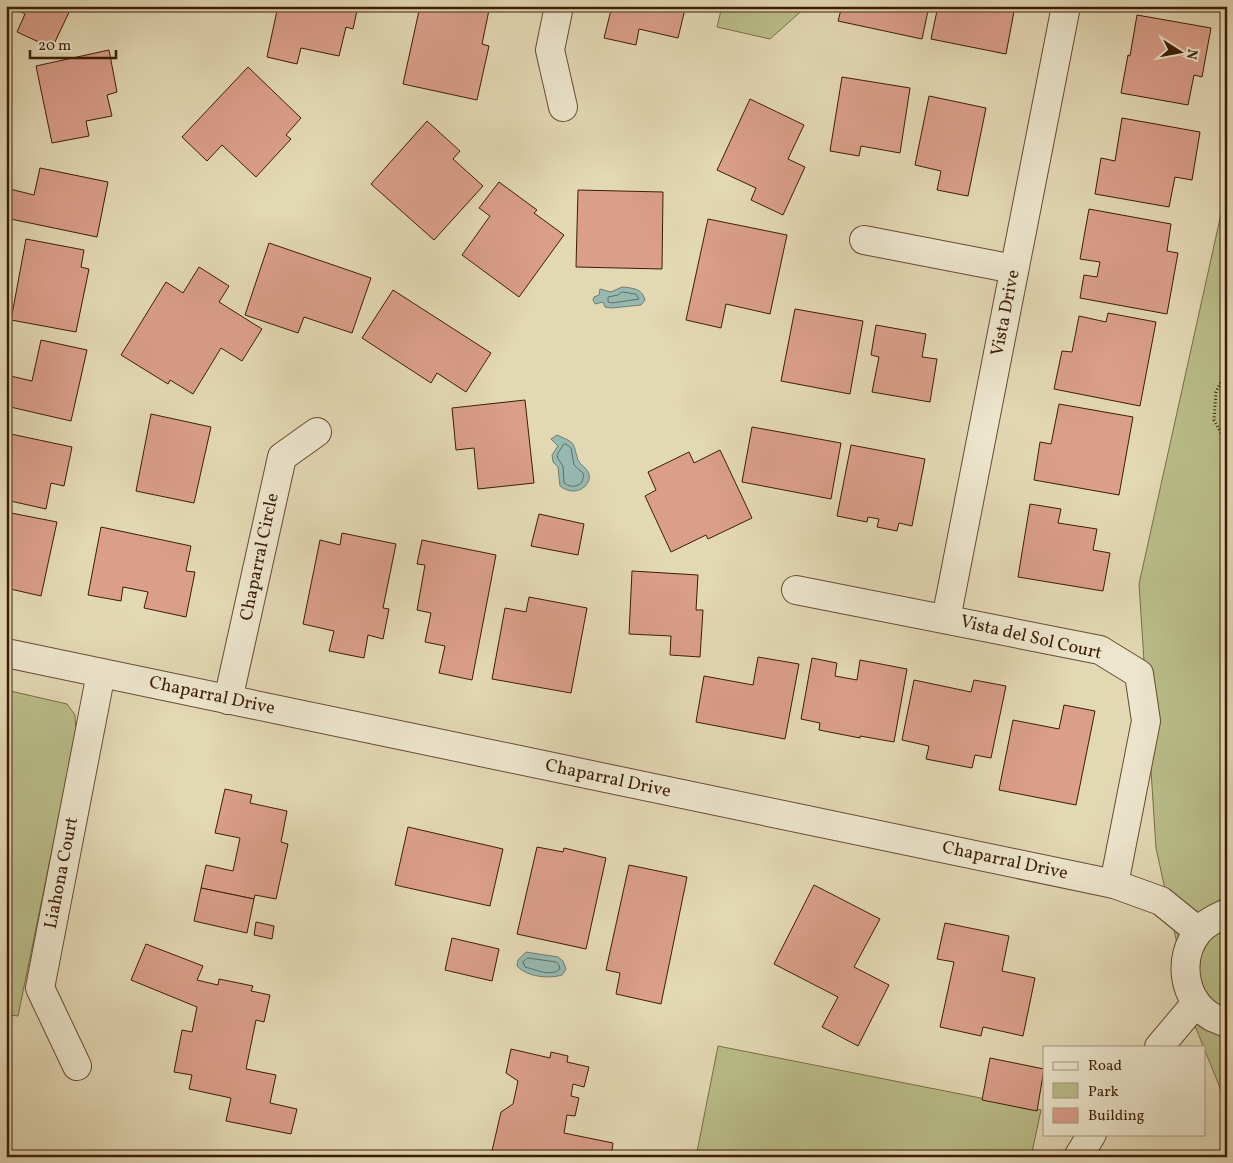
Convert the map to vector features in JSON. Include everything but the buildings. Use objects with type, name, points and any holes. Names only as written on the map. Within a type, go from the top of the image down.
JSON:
[{"type":"street","points":[[559,6],[550,50],[563,108]]},
{"type":"street","name":"Vista Drive","points":[[946,619],[1066,6]]},
{"type":"street","points":[[864,240],[1014,269]]},
{"type":"street","name":"Chaparral Circle","points":[[228,700],[282,457],[317,432]]},
{"type":"street","name":"Vista del Sol Court","points":[[796,590],[1100,650],[1139,674],[1146,721],[1114,884]]},
{"type":"street","name":"Chaparral Drive","points":[[6,653],[1114,884],[1161,901],[1198,931]]},
{"type":"street","name":"Liahona Court","points":[[77,1066],[40,988],[101,673]]},
{"type":"street","points":[[1227,913],[1213,919],[1198,931],[1185,959],[1185,974],[1189,989],[1196,1003],[1211,1016],[1227,1023]]},
{"type":"street","points":[[1160,1046],[1196,1003]]},
{"type":"street","points":[[1078,1157],[1091,1136]]},
{"type":"path","points":[[1227,370],[1216,392],[1214,420],[1227,444]]},
{"type":"green space","points":[[722,6],[807,6],[770,39],[717,27]]},
{"type":"green space","points":[[1227,187],[1227,1105],[1206,1053],[1206,1046],[1203,1046],[1195,1026],[1156,848],[1139,584]]},
{"type":"green space","points":[[6,690],[67,704],[75,715],[76,733],[18,1016],[10,1015],[6,1034]]},
{"type":"green space","points":[[718,1046],[1041,1110],[1031,1157],[696,1157]]},
{"type":"water","points":[[622,287],[633,288],[639,291],[645,300],[641,305],[611,308],[605,307],[603,302],[595,304],[594,297],[599,295],[600,289],[611,292]]},
{"type":"water","points":[[557,435],[573,444],[579,462],[588,472],[588,482],[577,491],[570,491],[560,486],[558,467],[553,462],[552,455],[558,446],[551,439]]},
{"type":"water","points":[[526,952],[558,957],[563,961],[566,969],[562,975],[551,977],[526,973],[517,966],[518,960]]}]
